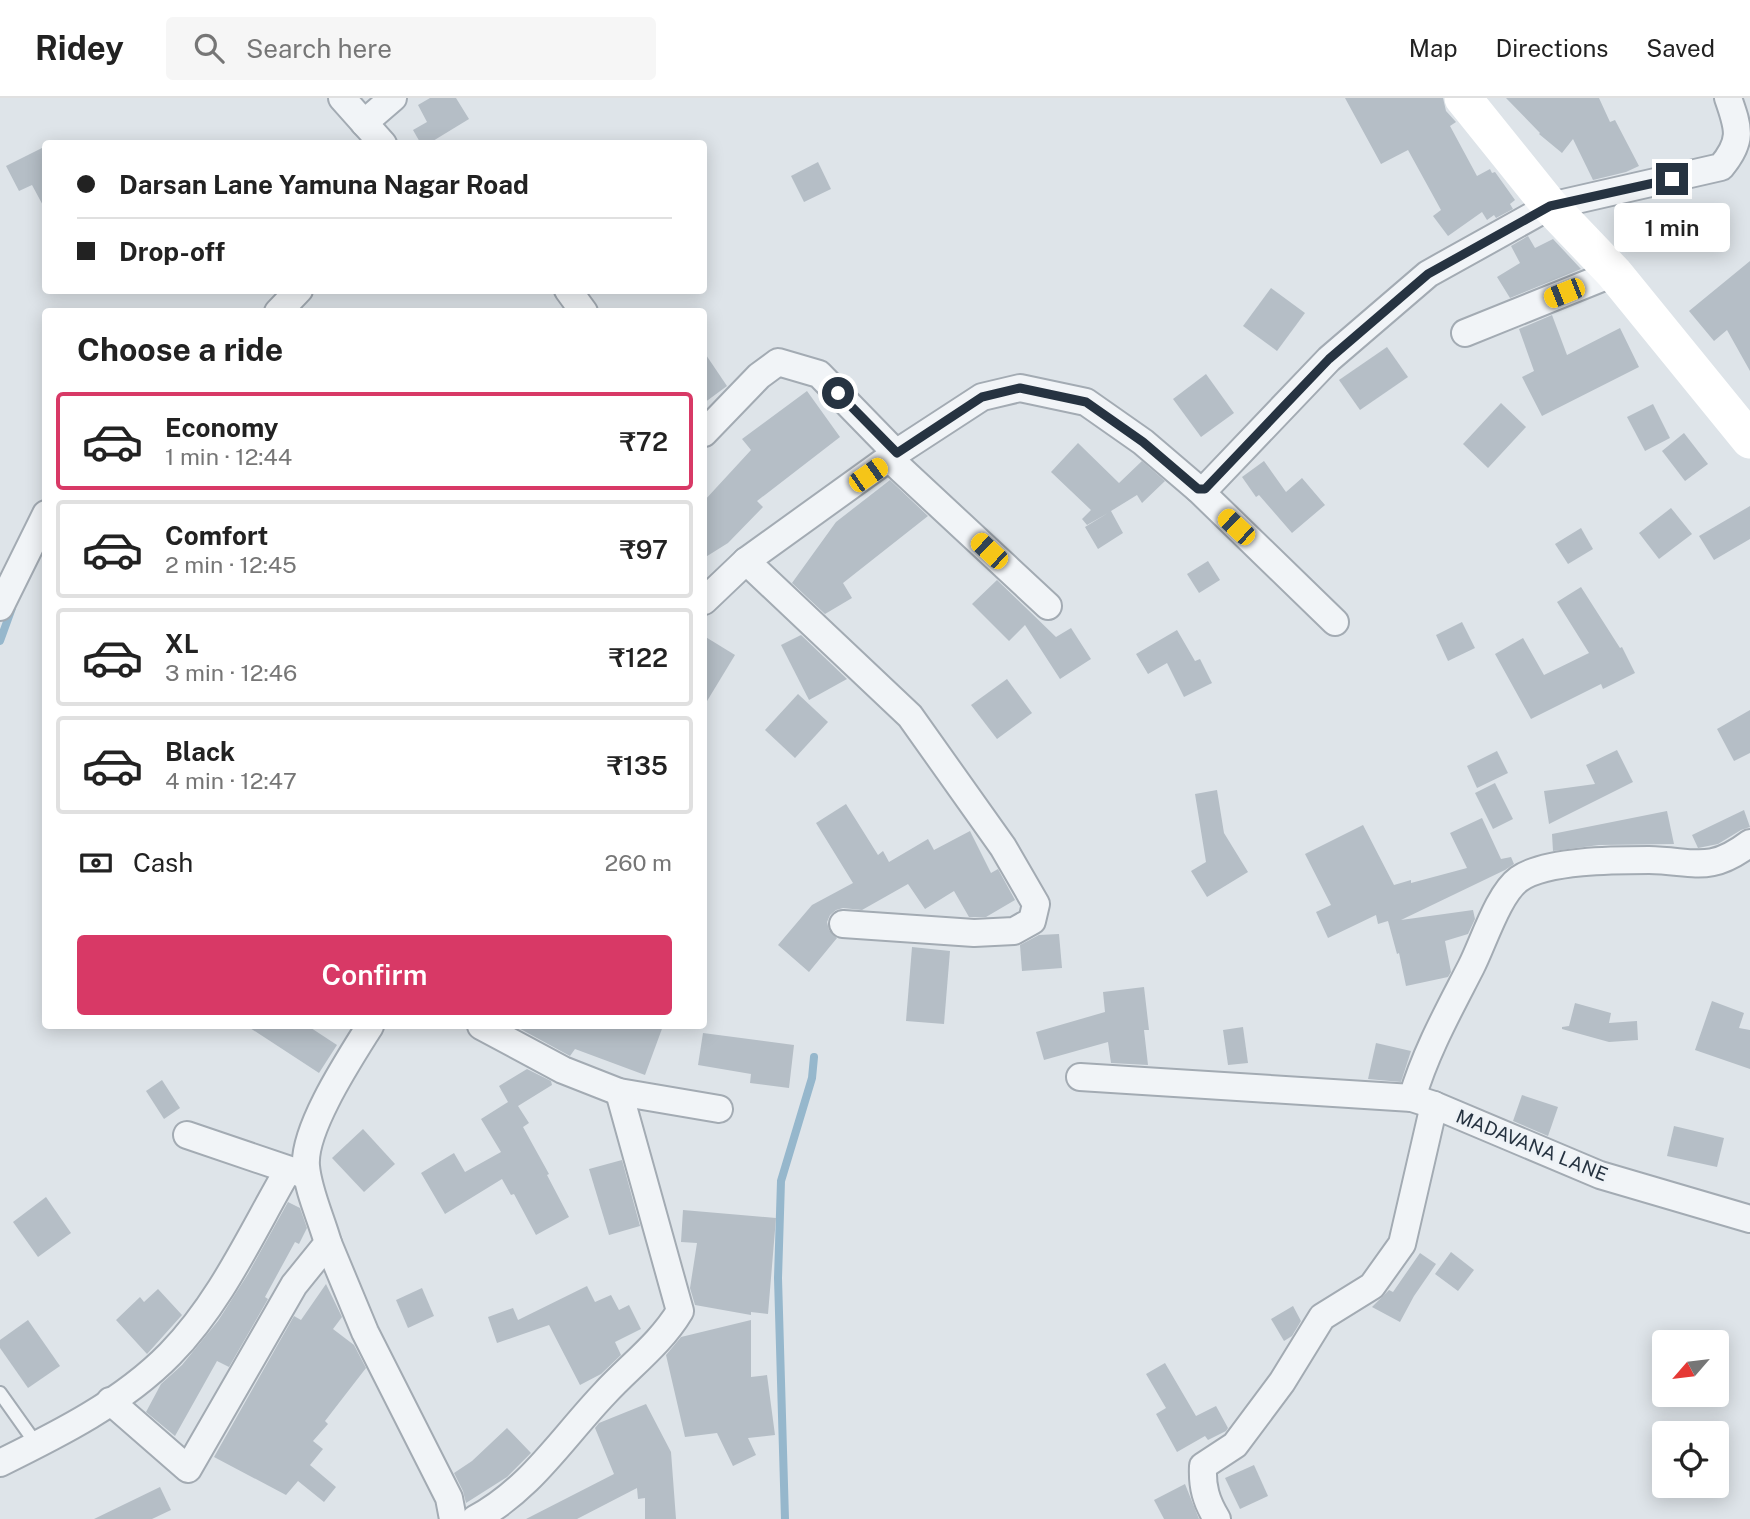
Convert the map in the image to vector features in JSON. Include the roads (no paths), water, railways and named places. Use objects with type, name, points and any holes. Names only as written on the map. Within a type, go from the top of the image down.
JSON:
[{"type":"street","points":[[342,98],[379,140]]},
{"type":"street","points":[[364,123],[393,98]]},
{"type":"street","points":[[1463,98],[1550,206],[1614,273],[1750,440]]},
{"type":"street","points":[[1198,489],[1205,489],[1234,461],[1329,359],[1428,274],[1550,206],[1721,167],[1735,151],[1737,124],[1728,98]]},
{"type":"street","points":[[1465,333],[1614,273]]},
{"type":"street","points":[[282,308],[295,294]]},
{"type":"street","points":[[707,430],[759,376],[778,362],[819,374],[893,456],[1048,606]]},
{"type":"street","points":[[707,598],[746,561],[893,456],[982,397],[1020,388],[1086,402],[1143,442],[1198,489],[1335,622]]},
{"type":"street","points":[[0,607],[42,522]]},
{"type":"street","points":[[746,561],[855,667],[910,716],[1003,848],[1035,904],[1032,921],[1014,931],[974,933],[843,924]]},
{"type":"street","points":[[1080,1077],[1423,1102],[1438,1027],[1498,908],[1517,880],[1540,869],[1598,862],[1652,860],[1699,865],[1730,858],[1750,843]]},
{"type":"street","points":[[0,1464],[122,1395],[170,1354],[213,1300],[297,1172],[336,1083],[368,1029]]},
{"type":"street","points":[[487,1029],[563,1070],[619,1092],[719,1109]]},
{"type":"street","points":[[475,1519],[521,1488],[590,1409],[670,1328],[680,1311],[619,1092]]},
{"type":"street","name":"MADAVANA LANE","points":[[1217,1519],[1202,1486],[1203,1466],[1235,1445],[1282,1382],[1322,1317],[1372,1286],[1402,1244],[1423,1102],[1600,1175],[1750,1219]]},
{"type":"street","points":[[187,1135],[297,1172],[365,1332],[449,1498],[453,1519]]},
{"type":"street","points":[[110,1401],[187,1469],[294,1285],[328,1243]]},
{"type":"lane","points":[[0,1393],[37,1445]]},
{"type":"waterway","points":[[0,641],[12,608]]},
{"type":"waterway","points":[[785,1519],[778,1278],[781,1181],[812,1078],[814,1057]]}]
